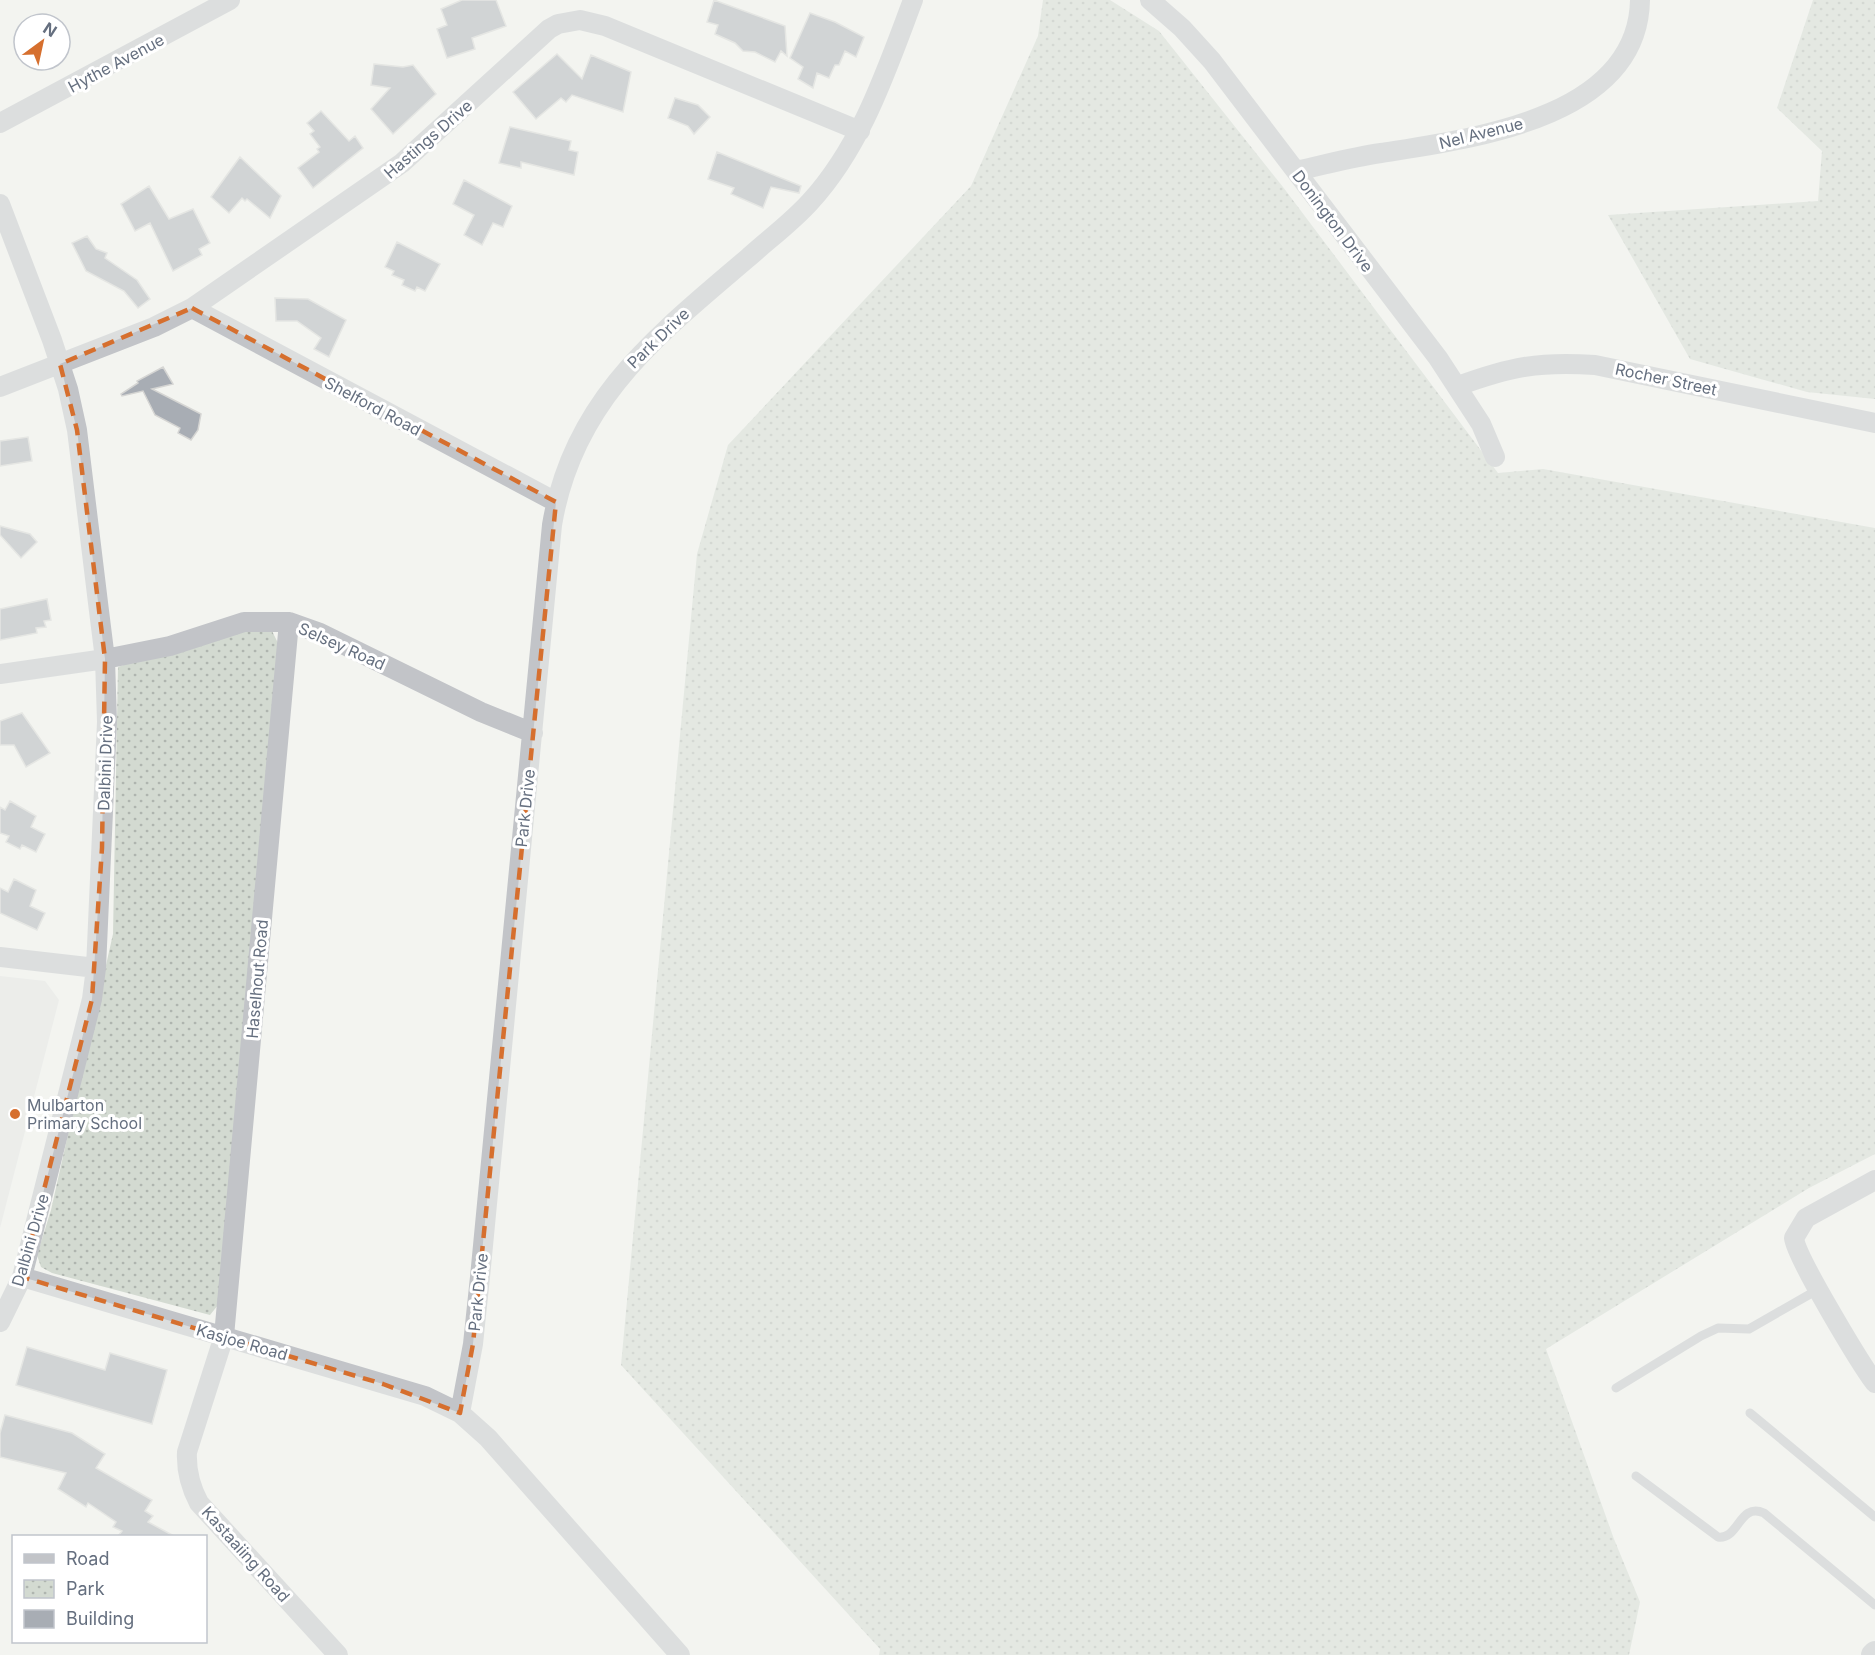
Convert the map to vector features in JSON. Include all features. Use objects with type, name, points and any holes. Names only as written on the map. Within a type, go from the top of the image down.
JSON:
[{"type":"street","name":"Hythe Avenue","points":[[0,123],[230,0]]},
{"type":"street","name":"Park Drive","points":[[460,1413],[473,1344],[556,502],[578,443],[615,382],[643,349],[802,210],[828,180],[860,131],[883,80],[913,0]]},
{"type":"street","name":"Nel Avenue","points":[[1296,171],[1379,153],[1453,143],[1505,130],[1560,108],[1588,91],[1625,54],[1635,36],[1640,17],[1640,0]]},
{"type":"street","name":"Donington Drive","points":[[1154,1],[1194,39],[1212,61],[1458,386],[1480,424],[1495,457]]},
{"type":"street","name":"Hastings Drive","points":[[0,387],[154,327],[192,308],[402,163],[544,33],[558,24],[580,20],[605,26],[860,131]]},
{"type":"street","name":"Dalbini Drive","points":[[0,204],[60,364],[76,430],[105,659],[107,722],[96,968],[75,1075],[22,1277],[0,1322]]},
{"type":"street","name":"Shelford Road","points":[[192,308],[556,502]]},
{"type":"street","name":"Rocher Street","points":[[1458,386],[1502,370],[1529,364],[1555,362],[1595,365],[1875,423]]},
{"type":"street","name":"Selsey Road","points":[[0,674],[105,659],[170,646],[244,622],[289,622],[320,633],[481,712],[532,733]]},
{"type":"street","name":"Haselhout Road","points":[[224,1336],[289,622]]},
{"type":"street","points":[[0,957],[96,968]]},
{"type":"street","points":[[1875,1180],[1803,1220],[1794,1238],[1819,1289],[1875,1383]]},
{"type":"street","name":"Kasjoe Road","points":[[22,1277],[425,1396],[460,1413]]},
{"type":"street","name":"Kastaaiing Road","points":[[224,1336],[187,1452],[188,1476],[192,1490],[199,1503],[338,1655]]},
{"type":"street","points":[[460,1413],[488,1438],[680,1655]]},
{"type":"lane","points":[[1616,1388],[1701,1336],[1718,1328],[1749,1329],[1819,1289]]},
{"type":"lane","points":[[1750,1413],[1875,1517]]},
{"type":"lane","points":[[1636,1476],[1720,1538],[1730,1535],[1748,1512],[1758,1510],[1764,1513],[1875,1605]]},
{"type":"highlighted area","points":[[192,308],[556,502],[473,1344],[460,1413],[383,1384],[22,1277],[92,999],[102,848],[105,659],[77,430],[60,364]]},
{"type":"shaded area","name":"Mulbarton Primary School","points":[[0,976],[45,981],[59,1000],[0,1228]]},
{"type":"green space","points":[[1043,0],[1110,0],[1159,31],[1283,187],[1498,473],[1543,469],[1875,528],[1875,1154],[1809,1188],[1546,1349],[1614,1539],[1640,1602],[1629,1655],[879,1655],[880,1649],[621,1365],[697,554],[728,445],[971,186],[1038,36]]},
{"type":"green space","points":[[1813,0],[1875,0],[1875,399],[1807,392],[1690,359],[1608,215],[1818,201],[1822,151],[1777,108]]},
{"type":"green space","points":[[225,628],[272,631],[278,643],[218,1305],[210,1315],[52,1273],[41,1267],[37,1255],[51,1210],[113,934],[118,667]]},
{"type":"building","points":[[462,0],[496,0],[506,26],[472,38],[475,49],[447,58],[437,29],[447,25],[441,9]]},
{"type":"building","points":[[714,0],[785,26],[787,56],[781,51],[775,62],[755,52],[743,51],[735,43],[715,34],[718,25],[707,22]]},
{"type":"building","points":[[810,13],[835,22],[864,37],[856,57],[845,51],[839,65],[835,65],[829,78],[817,73],[813,88],[798,79],[803,67],[790,58]]},
{"type":"building","points":[[557,54],[582,79],[591,55],[631,72],[623,112],[572,95],[566,102],[561,98],[536,119],[513,92]]},
{"type":"building","points":[[374,64],[403,67],[413,65],[436,94],[393,134],[371,109],[390,88],[371,85]]},
{"type":"building","points":[[675,98],[698,105],[710,117],[694,134],[688,126],[668,118]]},
{"type":"building","points":[[321,111],[349,141],[355,136],[363,148],[313,188],[298,168],[319,152],[317,149],[320,147],[310,134],[314,131],[307,123]]},
{"type":"building","points":[[510,127],[571,141],[569,150],[578,152],[574,175],[521,162],[521,168],[499,163]]},
{"type":"building","points":[[717,152],[801,186],[799,193],[771,187],[763,208],[731,194],[734,188],[708,179]]},
{"type":"building","points":[[240,157],[281,196],[270,218],[247,199],[245,201],[242,198],[229,213],[211,197]]},
{"type":"building","points":[[464,180],[512,206],[503,227],[493,223],[482,245],[464,235],[474,215],[453,204]]},
{"type":"building","points":[[149,186],[169,219],[193,209],[210,243],[199,249],[202,255],[173,271],[150,223],[135,231],[121,204]]},
{"type":"building","points":[[87,236],[96,249],[107,253],[105,258],[137,280],[150,299],[138,308],[124,291],[86,271],[72,243]]},
{"type":"building","points":[[397,242],[440,264],[425,291],[417,287],[415,291],[402,285],[404,280],[392,275],[394,271],[385,267]]},
{"type":"building","points":[[275,298],[308,299],[346,320],[329,357],[314,349],[321,338],[297,321],[276,321]]},
{"type":"building","points":[[163,367],[173,384],[152,389],[201,414],[198,430],[191,440],[178,433],[180,428],[155,415],[143,391],[122,396],[121,394],[138,383],[137,381]]},
{"type":"building","points":[[28,437],[32,461],[0,466],[0,441]]},
{"type":"building","points":[[0,526],[30,534],[37,542],[21,558],[0,535]]},
{"type":"building","points":[[47,599],[51,620],[44,621],[46,627],[36,628],[37,633],[0,640],[0,609]]},
{"type":"building","points":[[22,713],[50,753],[26,767],[14,745],[0,745],[0,721]]},
{"type":"building","points":[[10,801],[36,816],[31,827],[45,834],[36,852],[22,845],[20,849],[6,842],[9,836],[0,833],[0,807],[5,810]]},
{"type":"building","points":[[14,879],[36,890],[30,906],[45,913],[37,930],[0,913],[0,888],[8,892]]},
{"type":"building","points":[[27,1347],[105,1370],[110,1353],[167,1370],[152,1424],[16,1385]]},
{"type":"building","points":[[5,1415],[72,1433],[105,1454],[96,1468],[152,1500],[145,1511],[153,1516],[148,1522],[172,1535],[119,1535],[122,1531],[113,1527],[116,1522],[88,1503],[86,1507],[58,1489],[66,1473],[0,1457],[0,1433]]},
{"type":"place","name":"Mulbarton Primary School","points":[[15,1114]]}]
